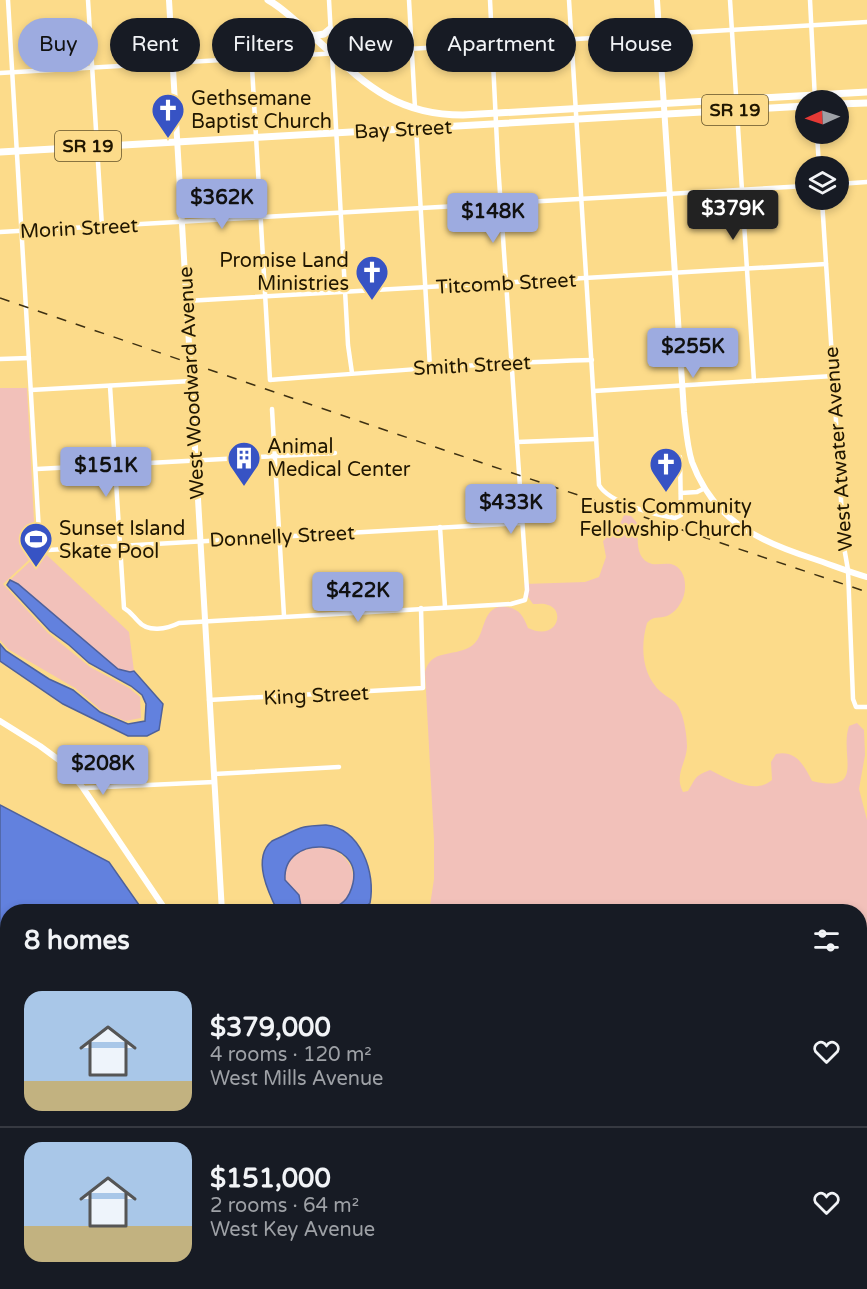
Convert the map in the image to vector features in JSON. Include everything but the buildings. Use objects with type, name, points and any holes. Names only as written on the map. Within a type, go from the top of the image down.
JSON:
[{"type":"main road","name":"SR 19","points":[[268,0],[292,18]]},
{"type":"main road","name":"SR 19","points":[[315,38],[327,49]]},
{"type":"main road","name":"SR 19","points":[[353,72],[388,98],[415,109]]},
{"type":"main road","name":"Bay Street","points":[[849,94],[867,92]]},
{"type":"main road","name":"Bay Street","points":[[415,109],[456,115],[735,99],[795,98]]},
{"type":"main road","points":[[849,104],[867,103]]},
{"type":"main road","name":"Bay Street","points":[[0,152],[795,107]]},
{"type":"street","points":[[8,0],[37,469],[335,453]]},
{"type":"street","points":[[88,0],[89,18]]},
{"type":"street","name":"West Woodward Avenue","points":[[169,0],[170,18]]},
{"type":"street","points":[[329,0],[330,18]]},
{"type":"street","points":[[410,0],[411,18]]},
{"type":"street","points":[[490,0],[491,18]]},
{"type":"street","points":[[569,0],[570,18]]},
{"type":"street","points":[[657,0],[658,18]]},
{"type":"street","points":[[730,0],[754,381]]},
{"type":"street","points":[[810,0],[815,90]]},
{"type":"street","points":[[693,32],[867,22]]},
{"type":"street","points":[[0,73],[18,72]]},
{"type":"street","points":[[92,72],[102,227]]},
{"type":"street","name":"West Woodward Avenue","points":[[173,72],[222,904]]},
{"type":"street","points":[[252,72],[266,297]]},
{"type":"street","points":[[333,72],[352,373]]},
{"type":"street","points":[[413,72],[415,109]]},
{"type":"street","points":[[110,386],[124,608],[147,627],[165,628],[177,624],[205,621],[284,616],[511,604],[525,600],[527,590],[493,72]]},
{"type":"street","points":[[573,72],[599,485],[603,492],[637,507],[675,518],[681,515],[680,457]]},
{"type":"street","points":[[661,72],[682,385],[687,442],[692,462],[705,488],[716,503],[733,521],[756,537],[785,550],[867,576]]},
{"type":"street","points":[[416,128],[430,368]]},
{"type":"street","points":[[849,183],[867,182]]},
{"type":"street","name":"Morin Street","points":[[0,232],[795,187]]},
{"type":"street","name":"West Atwater Avenue","points":[[823,210],[844,547],[848,570],[853,699],[856,707],[867,707]]},
{"type":"street","name":"Titcomb Street","points":[[186,301],[826,264]]},
{"type":"street","name":"Smith Street","points":[[266,297],[270,380],[430,368],[592,360]]},
{"type":"street","points":[[0,359],[29,358]]},
{"type":"street","points":[[594,391],[833,376]]},
{"type":"street","points":[[31,390],[190,381]]},
{"type":"street","points":[[272,409],[284,616]]},
{"type":"street","points":[[517,442],[596,439]]},
{"type":"street","name":"Donnelly Street","points":[[37,469],[40,543],[48,550],[522,523]]},
{"type":"street","points":[[681,493],[697,492],[705,488]]},
{"type":"street","points":[[440,527],[445,607]]},
{"type":"street","name":"King Street","points":[[209,700],[423,688],[420,608]]},
{"type":"street","points":[[0,721],[58,758],[83,788],[162,904]]},
{"type":"street","points":[[214,774],[339,767]]},
{"type":"street","points":[[83,788],[214,782]]},
{"type":"shaded area","points":[[0,388],[27,388],[35,540],[32,557],[3,584],[48,633],[90,667],[129,688],[140,697],[141,718],[125,721],[102,711],[75,688],[8,649],[0,640]]},
{"type":"shaded area","points":[[624,515],[631,516],[639,525],[638,548],[646,562],[675,566],[682,572],[685,581],[684,595],[675,610],[670,615],[654,618],[647,623],[643,651],[650,677],[661,692],[676,704],[683,719],[687,747],[680,775],[683,792],[688,791],[698,776],[710,770],[741,784],[758,786],[765,784],[772,780],[771,762],[776,754],[783,753],[798,760],[812,781],[829,784],[840,782],[845,777],[847,769],[849,726],[857,723],[864,730],[865,755],[859,789],[867,820],[867,904],[430,904],[434,879],[434,840],[425,672],[428,665],[437,657],[463,650],[476,642],[487,616],[497,607],[518,611],[528,628],[546,631],[552,628],[556,624],[557,613],[546,604],[533,604],[526,594],[524,584],[585,582],[599,577],[606,557],[603,541],[619,526]]},
{"type":"shaded area","points":[[37,546],[129,632],[134,671],[118,669],[18,584],[8,582],[34,558]]},
{"type":"shaded area","points":[[323,846],[341,854],[350,866],[353,879],[351,892],[341,904],[301,904],[299,895],[285,880],[287,864],[295,854]]},
{"type":"water","points":[[10,580],[18,584],[118,669],[134,671],[163,704],[159,730],[147,736],[128,736],[63,704],[0,661],[0,644],[6,651],[49,679],[73,690],[100,712],[128,724],[145,721],[146,704],[142,695],[131,686],[89,663],[50,631],[7,585]]},
{"type":"water","points":[[0,805],[109,862],[138,904],[0,904]]},
{"type":"water","points":[[326,825],[338,828],[357,844],[368,866],[371,879],[370,903],[340,904],[347,898],[353,883],[353,868],[346,857],[335,850],[322,847],[308,848],[296,854],[287,865],[285,880],[299,895],[301,904],[274,904],[262,866],[266,848],[272,841],[309,826]]},
{"type":"railway","points":[[0,298],[867,592]]},
{"type":"place","name":"Gethsemane Baptist Church","points":[[168,139]]},
{"type":"place","name":"Promise Land Ministries","points":[[372,301]]},
{"type":"place","name":"Animal Medical Center","points":[[244,487]]},
{"type":"place","name":"Eustis Community Fellowship Church","points":[[666,493]]},
{"type":"place","name":"Sunset Island Skate Pool","points":[[36,568]]}]
